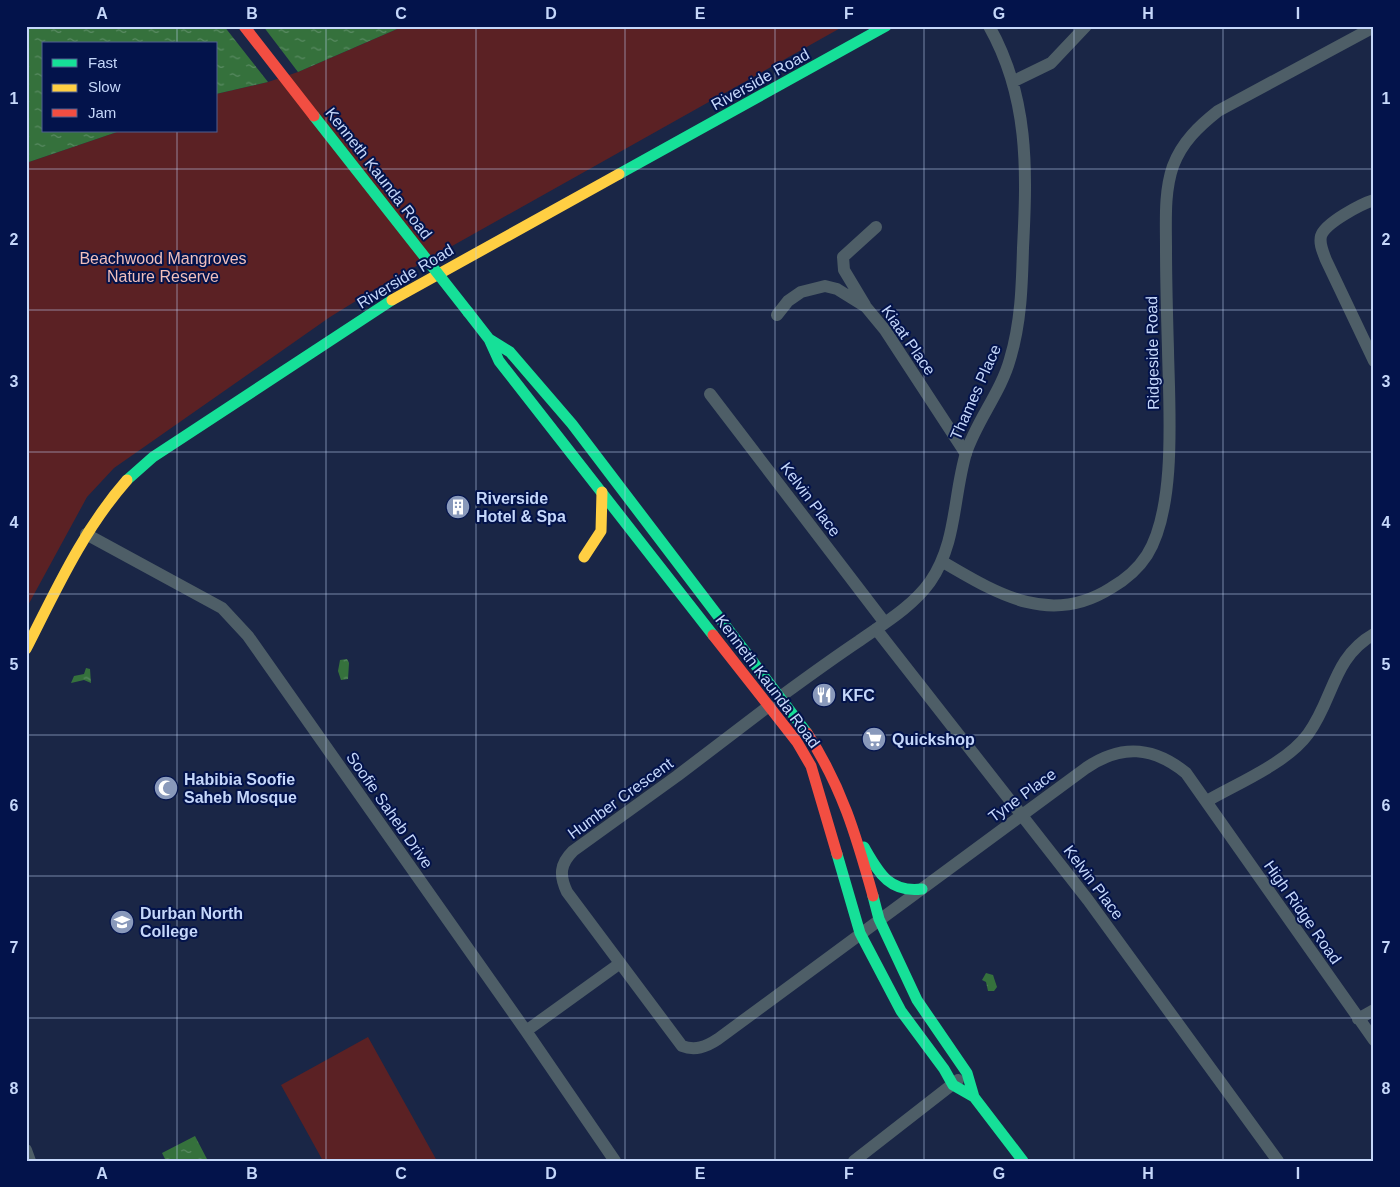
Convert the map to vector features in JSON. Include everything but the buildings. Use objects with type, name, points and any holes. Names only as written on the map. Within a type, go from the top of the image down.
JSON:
[{"type":"main road","name":"Kenneth Kaunda Road","points":[[244,26],[490,339],[499,361],[797,742],[810,766],[860,933],[901,1011],[952,1085],[974,1097]]},
{"type":"main road","name":"Riverside Road","points":[[26,648],[86,534],[118,488],[153,457],[402,294],[886,26]]},
{"type":"main road","name":"Kenneth Kaunda Road","points":[[490,339],[510,352],[572,424],[808,734],[838,786],[856,834],[879,919],[917,1000],[967,1073],[974,1097],[1023,1161]]},
{"type":"main road","points":[[584,557],[601,531],[602,492]]},
{"type":"main road","points":[[856,834],[889,884],[903,891],[922,889]]},
{"type":"main road","points":[[901,1011],[917,1000]]},
{"type":"main road","points":[[932,1054],[946,1044]]},
{"type":"street","name":"Thames Place","points":[[780,697],[881,626],[917,596],[942,562],[950,541],[966,454],[978,426],[1002,381],[1018,330],[1025,216],[1024,135],[1014,81],[989,26]]},
{"type":"street","points":[[1014,81],[1051,63],[1086,26]]},
{"type":"street","name":"Ridgeside Road","points":[[942,562],[997,592],[1021,602],[1046,605],[1071,603],[1101,595],[1130,575],[1146,556],[1154,540],[1162,512],[1170,422],[1166,204],[1173,166],[1188,139],[1218,111],[1374,28]]},
{"type":"street","points":[[1374,200],[1349,212],[1326,228],[1321,242],[1326,260],[1374,360]]},
{"type":"street","points":[[866,307],[844,270],[843,257],[876,227]]},
{"type":"street","name":"Kiaat Place","points":[[777,315],[788,301],[801,292],[825,286],[837,289],[866,307],[885,330],[966,454]]},
{"type":"street","name":"Kelvin Place","points":[[710,394],[1022,815],[1088,900],[1278,1161]]},
{"type":"street","name":"Soofie Saheb Drive","points":[[86,534],[222,608],[248,636],[526,1031],[615,1161]]},
{"type":"street","points":[[1207,801],[1293,750],[1308,735],[1319,718],[1339,668],[1350,652],[1374,634]]},
{"type":"street","name":"Humber Crescent","points":[[769,706],[564,859],[561,876],[567,892],[676,1040],[682,1046],[696,1048],[705,1047],[718,1039],[860,933]]},
{"type":"street","name":"Tyne Place","points":[[860,933],[1100,758],[1126,751],[1141,752],[1173,762],[1186,773],[1207,801]]},
{"type":"street","name":"High Ridge Road","points":[[1207,801],[1374,1040]]},
{"type":"street","points":[[526,1031],[619,964]]},
{"type":"street","points":[[1358,1019],[1374,1010]]},
{"type":"street","points":[[854,1161],[967,1073]]},
{"type":"street","points":[[26,1150],[30,1161]]},
{"type":"green space","name":"Beachwood Mangroves Nature Reserve","points":[[404,26],[844,26],[372,291],[330,317],[114,468],[87,497],[26,609],[26,163],[117,132],[218,132],[218,94],[268,82],[298,72]]},
{"type":"green space","points":[[368,1037],[437,1161],[323,1161],[281,1085]]},
{"type":"water","points":[[26,26],[224,26],[268,82],[218,94],[218,42],[42,42],[42,132],[117,132],[26,163]]},
{"type":"water","points":[[263,26],[404,26],[298,72]]},
{"type":"water","points":[[347,659],[349,663],[348,679],[341,680],[338,671],[340,660]]},
{"type":"water","points":[[86,668],[90,669],[91,683],[84,680],[71,683],[74,676],[84,674]]},
{"type":"water","points":[[986,973],[993,975],[997,987],[994,991],[988,991],[986,982],[982,980]]},
{"type":"water","points":[[195,1136],[208,1161],[166,1161],[162,1153]]},
{"type":"traffic: fast","points":[[619,174],[886,26]]},
{"type":"traffic: fast","points":[[314,116],[468,312]]},
{"type":"traffic: fast","points":[[127,480],[153,457],[392,300]]},
{"type":"traffic: fast","points":[[468,312],[489,339],[499,361],[713,635]]},
{"type":"traffic: fast","points":[[489,339],[510,352],[572,424],[807,733]]},
{"type":"traffic: fast","points":[[864,847],[880,873],[886,879],[901,888],[922,889]]},
{"type":"traffic: fast","points":[[837,854],[860,933],[901,1011],[944,1069],[953,1085],[974,1097],[1023,1161]]},
{"type":"traffic: fast","points":[[873,896],[879,919],[917,1000],[967,1073],[974,1097]]},
{"type":"traffic: slow","points":[[392,300],[619,174]]},
{"type":"traffic: slow","points":[[26,649],[71,561],[97,519],[127,480]]},
{"type":"traffic: slow","points":[[584,557],[601,531],[602,492]]},
{"type":"traffic: jam","points":[[244,26],[314,116]]},
{"type":"traffic: jam","points":[[713,635],[797,742],[811,766],[837,854]]},
{"type":"traffic: jam","points":[[807,733],[839,792],[873,896]]},
{"type":"place","name":"Riverside Hotel & Spa","points":[[458,507]]},
{"type":"place","name":"KFC","points":[[824,695]]},
{"type":"place","name":"Quickshop","points":[[874,739]]},
{"type":"place","name":"Habibia Soofie Saheb Mosque","points":[[166,788]]},
{"type":"place","name":"Durban North College","points":[[122,922]]}]
